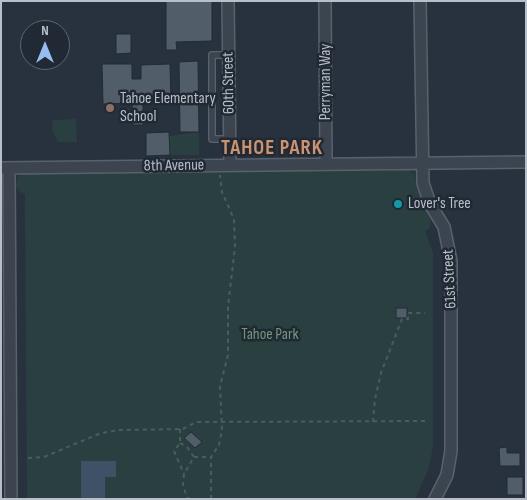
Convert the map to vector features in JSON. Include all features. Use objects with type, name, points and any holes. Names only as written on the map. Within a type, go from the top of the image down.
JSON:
[{"type":"street","name":"60th Street","points":[[228,1],[230,164]]},
{"type":"street","name":"Perryman Way","points":[[325,1],[326,164]]},
{"type":"street","name":"61st Street","points":[[420,1],[422,163],[424,183],[430,204],[444,227],[451,261],[451,451],[447,475],[435,499]]},
{"type":"street","name":"8th Avenue","points":[[5,168],[526,162]]},
{"type":"street","points":[[5,168],[11,499]]},
{"type":"lane","points":[[229,55],[212,55],[212,139],[230,138]]},
{"type":"path","points":[[211,499],[211,458],[219,445],[221,422],[220,386],[228,355],[228,306],[235,248],[234,219],[222,192],[220,172]]},
{"type":"path","points":[[373,422],[375,399],[381,373],[402,319],[408,319],[408,313],[425,313]]},
{"type":"path","points":[[28,458],[44,457],[101,433],[118,430],[180,429],[196,422],[425,421]]},
{"type":"path","points":[[180,429],[180,443],[174,451],[184,474]]},
{"type":"path","points":[[180,443],[187,447],[194,458]]},
{"type":"path","points":[[194,458],[211,458]]},
{"type":"path","points":[[192,499],[187,498],[183,485],[184,474],[194,458]]},
{"type":"green space","points":[[76,119],[77,142],[58,142],[52,129],[53,120]]},
{"type":"green space","points":[[199,132],[199,155],[170,155],[169,136]]},
{"type":"green space","name":"Tahoe Park","points":[[407,170],[414,174],[421,198],[431,221],[429,229],[425,231],[433,253],[433,446],[429,468],[415,499],[27,499],[25,194],[20,192],[16,186],[18,177],[24,174]]},
{"type":"water","points":[[81,461],[116,461],[116,477],[105,477],[105,499],[81,499]]},
{"type":"building","points":[[166,1],[212,1],[212,41],[176,42],[177,50],[166,50]]},
{"type":"building","points":[[116,34],[131,34],[131,53],[116,54]]},
{"type":"building","points":[[198,61],[199,132],[180,132],[179,62]]},
{"type":"building","points":[[102,64],[132,64],[132,79],[141,79],[141,65],[170,64],[171,102],[143,103],[143,125],[133,125],[132,103],[103,104]]},
{"type":"building","points":[[169,132],[170,155],[146,156],[146,133]]},
{"type":"building","points":[[396,308],[407,308],[407,318],[396,318]]},
{"type":"building","points":[[191,432],[202,442],[195,448],[184,438]]},
{"type":"building","points":[[507,447],[507,453],[520,453],[520,466],[500,466],[499,448]]},
{"type":"building","points":[[507,477],[523,477],[523,495],[507,495]]},
{"type":"place","name":"Tahoe Elementary School","points":[[110,108]]},
{"type":"place","name":"Lover's Tree","points":[[398,204]]},
{"type":"district","name":"TAHOE PARK","points":[[272,149]]}]
